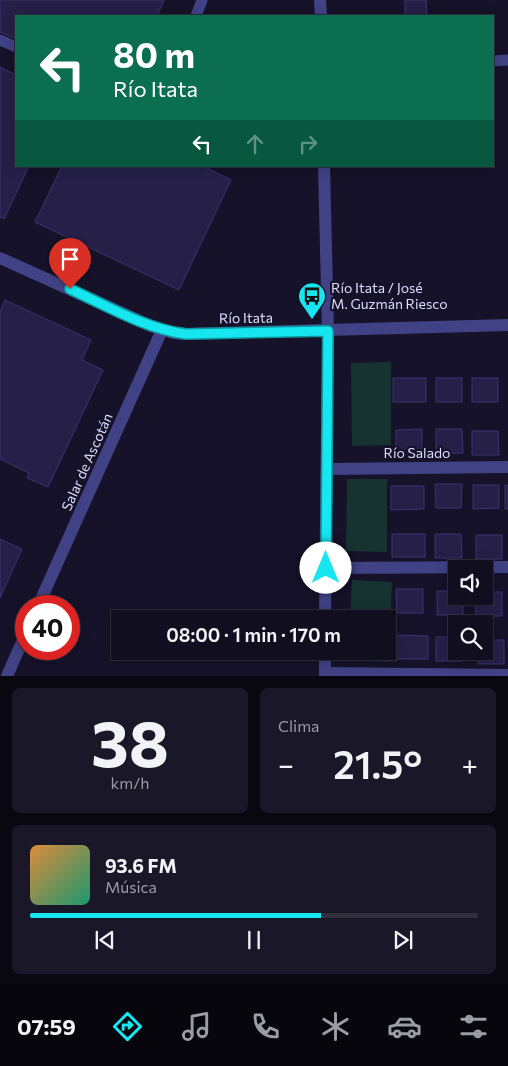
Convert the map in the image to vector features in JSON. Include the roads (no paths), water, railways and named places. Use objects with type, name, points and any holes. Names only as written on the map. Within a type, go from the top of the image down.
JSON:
[{"type":"street","points":[[320,0],[321,15]]},
{"type":"street","points":[[324,167],[328,331],[325,610]]},
{"type":"street","name":"Río Itata","points":[[0,258],[162,330],[186,334],[508,325]]},
{"type":"street","name":"Salar de Ascotán","points":[[43,595],[162,330]]},
{"type":"street","name":"Río Salado","points":[[327,469],[508,467]]},
{"type":"street","points":[[326,568],[508,566]]},
{"type":"street","points":[[8,676],[15,659]]},
{"type":"street","points":[[325,660],[325,674],[508,674]]},
{"type":"lane","points":[[196,15],[202,0]]},
{"type":"lane","points":[[0,40],[15,47]]},
{"type":"lane","points":[[494,61],[508,60]]},
{"type":"place","name":"Río Itata / José M. Guzmán Riesco","points":[[312,320]]}]
